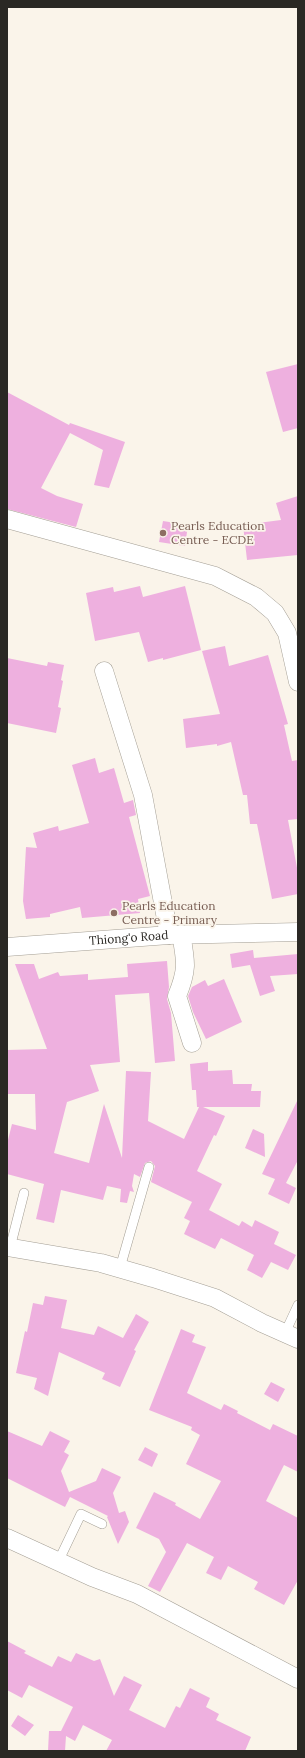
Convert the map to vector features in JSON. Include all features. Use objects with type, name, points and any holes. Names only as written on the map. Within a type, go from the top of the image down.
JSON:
[{"type":"street","points":[[7,520],[215,576],[256,597],[275,613],[287,634],[298,682]]},
{"type":"street","points":[[104,671],[143,795],[175,935],[186,960],[185,977],[177,996],[192,1043]]},
{"type":"street","name":"Thiong'o Road","points":[[7,947],[175,935],[298,932]]},
{"type":"street","points":[[8,1248],[101,1263],[153,1278],[215,1298],[292,1336]]},
{"type":"street","points":[[7,1538],[59,1560],[92,1577],[137,1594],[298,1679]]},
{"type":"lane","points":[[120,1268],[149,1167]]},
{"type":"lane","points":[[8,1248],[24,1193]]},
{"type":"lane","points":[[292,1336],[298,1305]]},
{"type":"lane","points":[[59,1560],[81,1514],[102,1524]]},
{"type":"building","points":[[298,364],[298,428],[283,432],[266,372]]},
{"type":"building","points":[[7,392],[69,425],[70,423],[125,442],[109,488],[94,485],[103,450],[70,433],[41,488],[57,496],[83,504],[76,527],[7,509]]},
{"type":"building","points":[[298,496],[298,555],[247,560],[243,525],[281,520],[276,503]]},
{"type":"building","points":[[163,521],[188,525],[185,546],[159,542]]},
{"type":"building","points":[[140,586],[143,597],[185,586],[201,650],[163,660],[163,658],[148,662],[139,632],[95,641],[86,593],[113,587],[114,592]]},
{"type":"building","points":[[225,646],[229,666],[268,655],[288,724],[284,725],[292,761],[298,760],[298,819],[288,820],[298,873],[298,894],[272,899],[257,824],[250,824],[247,795],[243,795],[231,742],[217,746],[217,744],[186,748],[183,719],[220,714],[202,651]]},
{"type":"building","points":[[7,658],[47,666],[48,662],[64,665],[61,680],[63,681],[58,707],[61,708],[56,733],[7,723]]},
{"type":"building","points":[[95,758],[99,773],[114,768],[124,803],[133,800],[136,815],[129,817],[150,896],[138,899],[140,913],[82,918],[80,907],[50,914],[50,917],[26,919],[23,901],[26,847],[37,848],[33,833],[58,826],[59,831],[89,823],[72,765]]},
{"type":"building","points":[[253,950],[254,958],[298,954],[298,974],[270,976],[275,991],[260,996],[250,965],[232,968],[230,954]]},
{"type":"building","points":[[167,961],[169,987],[167,999],[171,1013],[175,1061],[155,1063],[149,993],[115,995],[120,1062],[90,1065],[99,1091],[67,1102],[54,1153],[89,1163],[104,1104],[122,1158],[126,1071],[151,1072],[148,1121],[184,1139],[199,1107],[197,1107],[196,1090],[192,1090],[190,1064],[208,1062],[208,1071],[232,1070],[233,1084],[252,1084],[251,1091],[261,1091],[260,1107],[203,1107],[225,1116],[197,1171],[222,1184],[209,1210],[239,1226],[242,1221],[252,1227],[255,1220],[279,1232],[274,1244],[296,1255],[288,1270],[271,1262],[262,1278],[247,1270],[254,1255],[221,1238],[215,1249],[184,1234],[190,1221],[184,1218],[192,1202],[151,1182],[155,1166],[151,1161],[145,1163],[140,1177],[134,1174],[132,1186],[134,1192],[130,1191],[127,1203],[120,1202],[121,1189],[107,1186],[103,1200],[61,1190],[54,1223],[36,1219],[44,1184],[7,1174],[7,1144],[12,1124],[36,1130],[35,1094],[7,1094],[7,1050],[47,1049],[15,964],[34,964],[39,979],[58,972],[60,976],[88,974],[88,980],[128,977],[127,964]]},
{"type":"building","points":[[224,979],[242,1022],[206,1039],[193,1012],[188,996],[192,987],[205,980],[208,986]]},
{"type":"building","points":[[298,1099],[298,1160],[286,1183],[296,1188],[289,1204],[268,1194],[275,1179],[262,1174]]},
{"type":"building","points":[[253,1129],[264,1134],[265,1157],[245,1148]]},
{"type":"building","points":[[45,1296],[67,1300],[61,1328],[94,1335],[98,1326],[123,1338],[136,1314],[149,1322],[134,1350],[136,1351],[120,1387],[102,1379],[105,1373],[59,1352],[48,1396],[34,1389],[37,1378],[16,1373],[33,1303],[43,1305]]},
{"type":"building","points":[[181,1329],[195,1335],[192,1342],[206,1347],[187,1393],[221,1410],[224,1404],[238,1411],[237,1413],[270,1430],[273,1424],[298,1436],[298,1472],[284,1465],[266,1501],[298,1518],[298,1580],[284,1605],[254,1589],[258,1582],[228,1566],[221,1580],[206,1573],[214,1557],[187,1543],[160,1592],[148,1586],[166,1552],[159,1539],[136,1528],[154,1492],[176,1503],[175,1505],[200,1519],[221,1481],[186,1464],[200,1435],[191,1430],[192,1427],[149,1410]]},
{"type":"building","points":[[271,1382],[285,1389],[278,1402],[264,1394]]},
{"type":"building","points":[[7,1431],[42,1446],[50,1431],[70,1441],[64,1452],[69,1455],[61,1471],[69,1492],[96,1481],[102,1468],[121,1477],[113,1493],[119,1513],[125,1511],[129,1522],[118,1544],[107,1517],[108,1516],[70,1497],[65,1507],[7,1478]]},
{"type":"building","points":[[145,1447],[158,1454],[152,1467],[138,1460]]},
{"type":"building","points":[[7,1641],[26,1651],[24,1653],[52,1667],[58,1656],[71,1662],[76,1653],[94,1661],[100,1659],[114,1696],[124,1676],[142,1685],[129,1710],[165,1728],[176,1706],[180,1708],[190,1688],[210,1698],[206,1707],[219,1714],[216,1720],[251,1737],[245,1751],[106,1751],[112,1740],[83,1725],[75,1741],[66,1736],[65,1751],[48,1751],[49,1731],[61,1731],[73,1707],[29,1685],[22,1698],[7,1690]]},
{"type":"building","points":[[18,1715],[34,1725],[25,1736],[11,1726]]},
{"type":"place","name":"Pearls Education Centre - ECDE","points":[[163,533]]},
{"type":"place","name":"Pearls Education Centre - Primary","points":[[114,913]]}]
